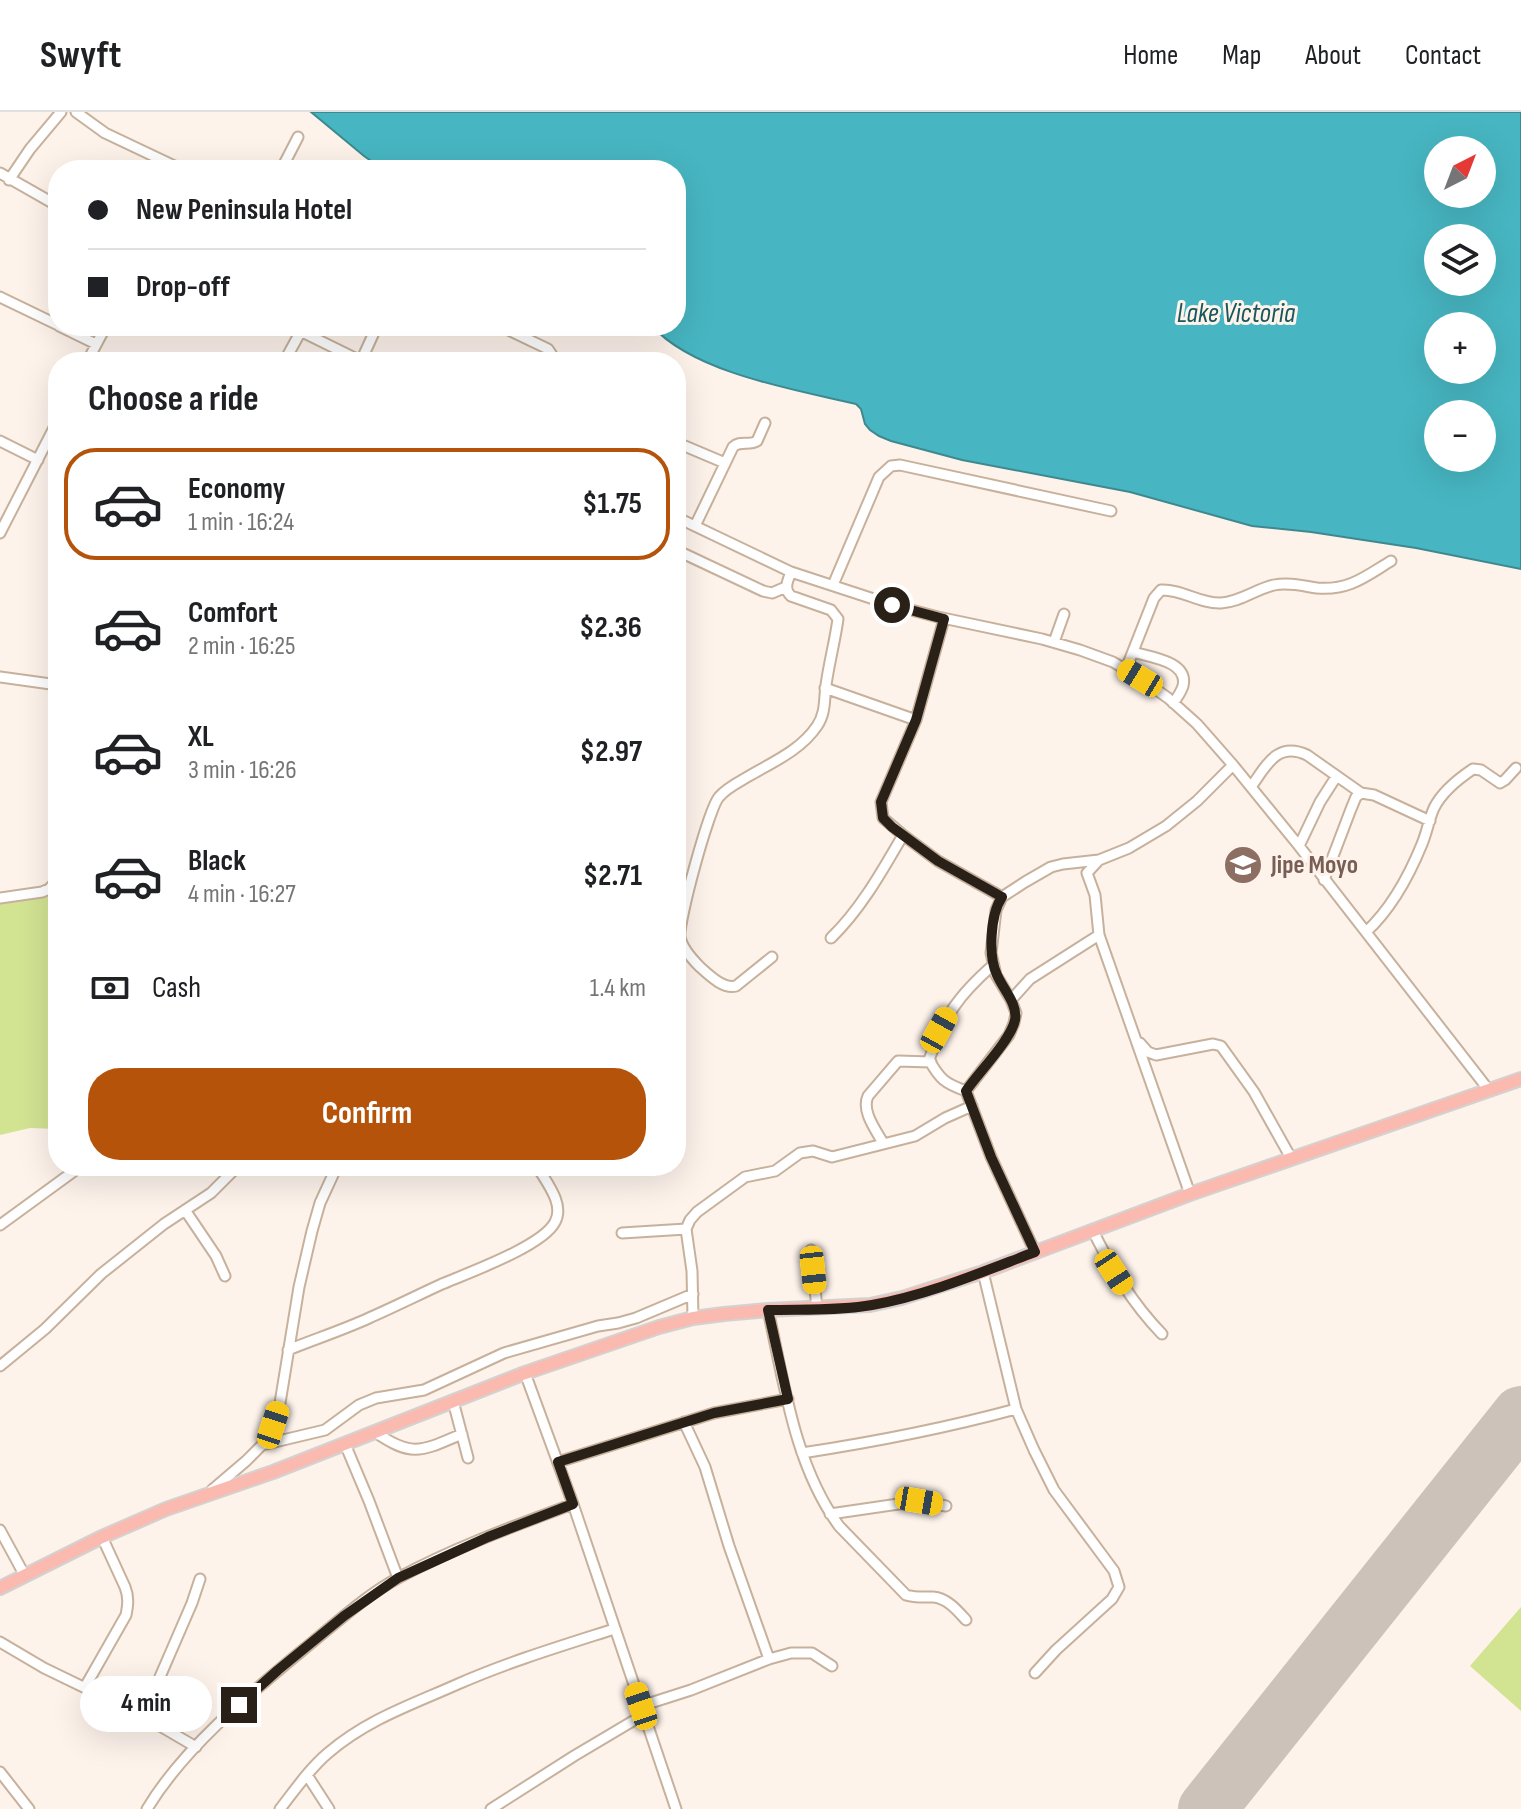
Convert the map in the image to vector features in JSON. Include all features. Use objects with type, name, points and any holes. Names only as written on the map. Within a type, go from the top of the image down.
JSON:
[{"type":"main road","points":[[0,1588],[102,1537],[210,1493],[273,1472],[525,1373],[659,1327],[693,1318],[883,1303],[939,1287],[1190,1194],[1521,1079]]},
{"type":"street","points":[[9,180],[61,112]]},
{"type":"street","points":[[76,112],[105,133],[162,160]]},
{"type":"street","points":[[286,160],[298,137]]},
{"type":"street","points":[[0,173],[48,201]]},
{"type":"street","points":[[0,297],[48,321]]},
{"type":"street","points":[[80,336],[96,344]]},
{"type":"street","points":[[92,352],[100,336]]},
{"type":"street","points":[[311,336],[342,352]]},
{"type":"street","points":[[522,336],[546,347],[550,352]]},
{"type":"street","points":[[695,526],[736,444],[757,441],[765,423]]},
{"type":"street","points":[[0,533],[48,440]]},
{"type":"street","points":[[0,441],[38,460]]},
{"type":"street","points":[[686,447],[725,463]]},
{"type":"street","points":[[833,585],[874,486],[884,470],[891,466],[900,465],[1111,511]]},
{"type":"street","points":[[686,522],[791,572],[944,619],[1054,642],[1100,657],[1151,685],[1197,724],[1233,765],[1488,1089]]},
{"type":"street","points":[[686,555],[763,591],[772,593],[786,587]]},
{"type":"street","points":[[1126,669],[1154,598],[1161,590],[1221,603],[1234,601],[1275,584],[1342,588],[1391,561]]},
{"type":"street","points":[[686,903],[711,808],[717,798],[794,750],[820,723],[837,616],[831,610],[791,596],[786,587],[791,572]]},
{"type":"street","points":[[1054,642],[1064,614]]},
{"type":"street","points":[[944,619],[916,720],[881,802],[883,818],[938,861],[1002,897]]},
{"type":"street","points":[[1133,652],[1172,664],[1180,670],[1183,685],[1173,703]]},
{"type":"street","points":[[0,677],[48,684]]},
{"type":"street","points":[[825,688],[916,720]]},
{"type":"street","points":[[1251,787],[1274,756],[1299,751],[1361,793],[1374,795],[1430,821]]},
{"type":"street","points":[[966,1091],[1009,1035],[1016,1013],[993,965],[991,953],[996,910],[1002,897],[1051,867],[1099,860],[1129,848],[1166,826],[1233,765]]},
{"type":"street","points":[[1366,932],[1380,919],[1404,883],[1435,807],[1456,781],[1473,769],[1481,770],[1500,783],[1516,768]]},
{"type":"street","points":[[1299,846],[1336,777]]},
{"type":"street","points":[[1324,880],[1356,797],[1361,793]]},
{"type":"street","points":[[831,938],[866,895],[903,835]]},
{"type":"street","points":[[1099,860],[1087,873],[1095,895],[1099,935],[1190,1194]]},
{"type":"street","points":[[0,898],[48,889]]},
{"type":"street","points":[[1011,1000],[1030,979],[1099,935]]},
{"type":"street","points":[[686,950],[699,966],[731,987],[772,957]]},
{"type":"street","points":[[993,965],[951,1009],[939,1030],[929,1060],[937,1075],[947,1084],[966,1091],[991,1157],[1035,1252]]},
{"type":"street","points":[[1136,1037],[1152,1055],[1213,1044],[1221,1046],[1254,1092],[1291,1158]]},
{"type":"street","points":[[883,1143],[866,1110],[868,1096],[898,1061],[931,1062]]},
{"type":"street","points":[[693,1318],[692,1271],[686,1229],[697,1212],[745,1177],[775,1171],[800,1153],[813,1151],[832,1157],[915,1136],[972,1106]]},
{"type":"street","points":[[0,1225],[67,1176]]},
{"type":"street","points":[[0,1366],[45,1329],[101,1274],[164,1224],[211,1193],[228,1176]]},
{"type":"street","points":[[210,1493],[262,1445],[273,1425],[280,1403],[299,1287],[312,1231],[332,1176]]},
{"type":"street","points":[[288,1350],[366,1320],[490,1264],[545,1234],[555,1222],[558,1212],[556,1199],[543,1176]]},
{"type":"street","points":[[185,1210],[216,1256],[225,1276]]},
{"type":"street","points":[[622,1233],[686,1229]]},
{"type":"street","points":[[1093,1231],[1130,1297],[1162,1334]]},
{"type":"street","points":[[811,1250],[817,1308]]},
{"type":"street","points":[[983,1272],[1016,1409],[1038,1460],[1054,1490],[1109,1563],[1119,1587],[1112,1599],[1035,1673]]},
{"type":"street","points":[[262,1445],[325,1430],[359,1405],[376,1398],[424,1390],[504,1353],[636,1318],[693,1294]]},
{"type":"street","points":[[768,1310],[802,1453],[830,1514],[906,1595],[918,1599],[941,1598],[966,1620]]},
{"type":"street","points":[[525,1373],[573,1504],[676,1809]]},
{"type":"street","points":[[558,1462],[714,1413],[788,1399]]},
{"type":"street","points":[[453,1401],[468,1458]]},
{"type":"street","points":[[802,1453],[925,1431],[1016,1409]]},
{"type":"street","points":[[684,1422],[705,1467],[769,1659]]},
{"type":"street","points":[[375,1432],[393,1445],[413,1450],[462,1434]]},
{"type":"street","points":[[345,1444],[398,1578]]},
{"type":"street","points":[[830,1514],[919,1501],[946,1506]]},
{"type":"street","points":[[147,1809],[155,1795],[196,1747],[278,1670],[344,1616],[398,1578],[488,1537],[573,1504]]},
{"type":"street","points":[[0,1530],[4,1546],[25,1576]]},
{"type":"street","points":[[85,1687],[126,1615],[128,1605],[125,1587],[102,1537]]},
{"type":"street","points":[[143,1716],[200,1579]]},
{"type":"street","points":[[280,1809],[325,1755],[371,1722],[495,1667],[614,1629]]},
{"type":"street","points":[[0,1642],[196,1747]]},
{"type":"street","points":[[491,1809],[642,1710],[791,1653],[812,1653],[832,1666]]},
{"type":"street","points":[[0,1772],[29,1809]]},
{"type":"street","points":[[307,1775],[329,1809]]},
{"type":"green space","points":[[48,895],[48,1129],[30,1128],[0,1135],[0,901]]},
{"type":"green space","points":[[1521,1607],[1521,1711],[1470,1666]]},
{"type":"water","name":"Lake Victoria","points":[[311,112],[1521,112],[1521,569],[1416,548],[1252,526],[1130,492],[962,460],[879,436],[865,424],[861,409],[856,404],[776,386],[719,368],[693,356],[663,336],[686,336],[686,160],[370,160]]},
{"type":"runway","points":[[1207,1809],[1521,1415]]},
{"type":"place","name":"Jipe Moyo","points":[[1243,865]]},
{"type":"route","points":[[239,1705],[344,1616],[398,1578],[488,1537],[573,1504],[558,1462],[714,1413],[788,1399],[768,1310],[870,1305],[939,1287],[1035,1252],[991,1157],[966,1091],[1009,1035],[1016,1013],[996,975],[991,953],[996,910],[1002,897],[938,861],[892,827],[883,818],[881,810],[881,802],[916,720],[944,619],[892,605]]}]
